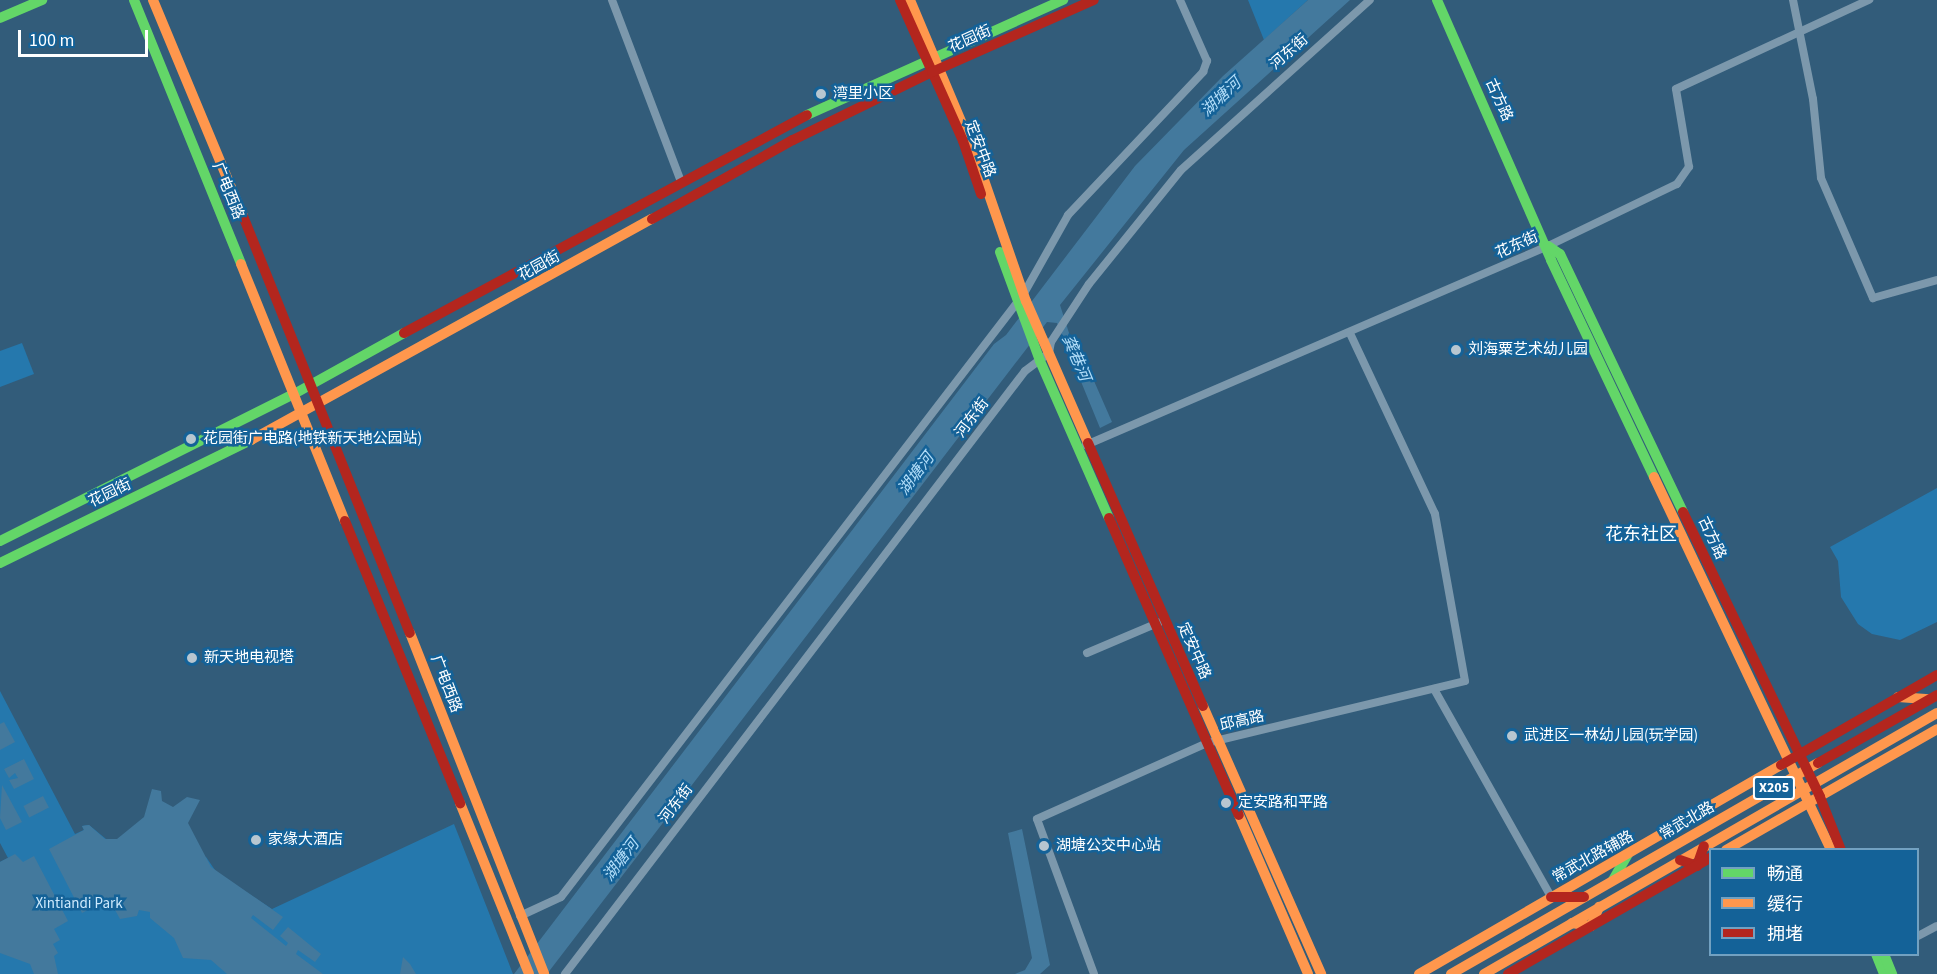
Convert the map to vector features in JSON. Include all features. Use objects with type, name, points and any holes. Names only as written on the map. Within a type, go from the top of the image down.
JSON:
[{"type":"main road","points":[[0,18],[42,0]]},
{"type":"main road","name":"广电西路","points":[[134,0],[371,579],[529,974]]},
{"type":"main road","name":"广电西路","points":[[153,0],[321,405],[544,974]]},
{"type":"main road","name":"定安中路","points":[[900,0],[931,58]]},
{"type":"main road","name":"定安中路","points":[[910,0],[1022,303],[1044,346],[1083,447],[1212,742],[1321,974]]},
{"type":"main road","name":"花园街","points":[[0,541],[294,394],[784,125],[1063,0]]},
{"type":"main road","name":"花园街","points":[[0,563],[321,405],[793,140],[936,70],[1094,0]]},
{"type":"main road","name":"古方路","points":[[1437,0],[1548,246],[1560,254],[1801,772],[1840,848]]},
{"type":"main road","name":"定安中路","points":[[1044,346],[1040,361],[1083,447]]},
{"type":"main road","name":"常武北路辅路","points":[[1419,974],[1937,675]]},
{"type":"main road","points":[[1898,698],[1933,697]]},
{"type":"main road","name":"常武北路","points":[[1451,974],[1933,697]]},
{"type":"main road","name":"常武北路","points":[[1484,974],[1937,713]]},
{"type":"main road","points":[[1728,848],[1937,729]]},
{"type":"main road","name":"定安中路","points":[[1212,742],[1308,974]]},
{"type":"main road","name":"古方路","points":[[1815,800],[1831,848]]},
{"type":"main road","points":[[1697,866],[1704,846]]},
{"type":"main road","points":[[1612,881],[1628,854]]},
{"type":"main road","points":[[1508,974],[1709,859]]},
{"type":"main road","points":[[1680,860],[1697,866]]},
{"type":"main road","points":[[1551,897],[1585,897]]},
{"type":"main road","points":[[1591,926],[1599,907]]},
{"type":"main road","points":[[1572,923],[1591,926]]},
{"type":"main road","points":[[1877,956],[1884,974]]},
{"type":"main road","points":[[1884,956],[1892,974]]},
{"type":"street","points":[[612,0],[681,182]]},
{"type":"street","points":[[520,916],[561,897],[1022,303],[1068,215],[1203,72],[1207,61],[1180,0]]},
{"type":"street","name":"河东街","points":[[1044,346],[1070,318],[1089,284],[1181,170],[1370,0]]},
{"type":"street","points":[[1793,0],[1814,99],[1821,178],[1873,298],[1937,280]]},
{"type":"street","name":"花东街","points":[[1083,447],[1548,246],[1677,184],[1689,167],[1676,89],[1869,0]]},
{"type":"street","name":"邱高路","points":[[1094,974],[1036,819],[1212,742],[1465,681],[1435,514],[1350,333]]},
{"type":"street","name":"河东街","points":[[565,974],[1024,371],[1040,361]]},
{"type":"street","points":[[1087,653],[1159,622]]},
{"type":"street","points":[[1434,689],[1551,897]]},
{"type":"street","points":[[1919,935],[1937,926]]},
{"type":"green space","points":[[1248,0],[1308,0],[1264,40]]},
{"type":"green space","points":[[22,343],[34,374],[0,387],[0,351]]},
{"type":"green space","points":[[1937,488],[1937,622],[1900,640],[1872,634],[1858,624],[1841,597],[1838,561],[1830,547]]},
{"type":"green space","name":"Xintiandi Park","points":[[0,691],[75,834],[84,830],[82,826],[89,825],[106,839],[206,857],[217,873],[272,909],[454,824],[513,974],[0,974],[0,862],[8,858],[0,843]]},
{"type":"water","points":[[1308,0],[1350,0],[1184,150],[1060,305],[1070,336],[1080,349],[1112,422],[1100,428],[1057,323],[1047,322],[547,974],[514,974],[994,344],[1006,335],[1135,166],[1223,76]]},
{"type":"water","points":[[4,722],[15,742],[0,750],[0,724]]},
{"type":"water","points":[[24,759],[34,779],[14,789],[9,780],[18,778],[15,773],[9,778],[4,769]]},
{"type":"water","points":[[2,785],[22,822],[6,830],[0,818]]},
{"type":"water","points":[[152,789],[161,791],[162,801],[173,807],[187,797],[200,800],[188,823],[211,867],[283,917],[273,930],[253,915],[251,918],[286,946],[288,943],[280,936],[288,927],[321,954],[315,962],[298,950],[296,954],[323,974],[227,974],[211,960],[183,958],[174,938],[150,918],[150,912],[139,910],[137,916],[120,919],[109,899],[82,913],[49,849],[84,830],[82,826],[89,825],[105,839],[117,839],[144,817]]},
{"type":"water","points":[[43,796],[49,808],[29,818],[23,806]]},
{"type":"water","points":[[1022,829],[1050,965],[1040,974],[1015,974],[1025,970],[1032,958],[1008,833]]},
{"type":"water","points":[[15,854],[23,862],[34,856],[68,921],[54,929],[60,940],[53,944],[58,953],[54,956],[58,974],[34,974],[30,964],[0,953],[0,862]]},
{"type":"water","points":[[403,957],[410,964],[416,974],[400,974]]},
{"type":"traffic: fast","points":[[0,18],[42,0]]},
{"type":"traffic: fast","points":[[134,0],[241,264]]},
{"type":"traffic: fast","points":[[807,115],[1063,0]]},
{"type":"traffic: fast","points":[[1437,0],[1551,260],[1654,477]]},
{"type":"traffic: fast","points":[[1548,246],[1560,254],[1683,512]]},
{"type":"traffic: fast","points":[[1000,252],[1040,361],[1109,518]]},
{"type":"traffic: fast","points":[[0,541],[294,394],[404,333]]},
{"type":"traffic: fast","points":[[0,563],[251,440]]},
{"type":"traffic: fast","points":[[1613,880],[1628,854]]},
{"type":"traffic: fast","points":[[1877,956],[1884,974]]},
{"type":"traffic: fast","points":[[1885,956],[1892,974]]},
{"type":"traffic: slow","points":[[153,0],[243,216]]},
{"type":"traffic: slow","points":[[910,0],[976,157],[1026,301],[1088,443]]},
{"type":"traffic: slow","points":[[251,440],[652,219]]},
{"type":"traffic: slow","points":[[241,264],[345,521]]},
{"type":"traffic: slow","points":[[1654,477],[1830,848]]},
{"type":"traffic: slow","points":[[410,633],[544,974]]},
{"type":"traffic: slow","points":[[1898,697],[1929,699]]},
{"type":"traffic: slow","points":[[1203,706],[1321,974]]},
{"type":"traffic: slow","points":[[1484,974],[1937,713]]},
{"type":"traffic: slow","points":[[1729,848],[1937,729]]},
{"type":"traffic: slow","points":[[1451,974],[1818,763]]},
{"type":"traffic: slow","points":[[1419,974],[1781,765]]},
{"type":"traffic: slow","points":[[460,803],[529,974]]},
{"type":"traffic: slow","points":[[1239,815],[1308,974]]},
{"type":"traffic: slow","points":[[1572,923],[1591,926],[1599,907]]},
{"type":"traffic: jam","points":[[900,0],[963,141],[981,194]]},
{"type":"traffic: jam","points":[[652,219],[793,140],[932,72],[1094,0]]},
{"type":"traffic: jam","points":[[404,333],[807,115]]},
{"type":"traffic: jam","points":[[243,216],[410,633]]},
{"type":"traffic: jam","points":[[1088,443],[1203,706]]},
{"type":"traffic: jam","points":[[1683,512],[1820,797],[1840,848]]},
{"type":"traffic: jam","points":[[1109,518],[1239,815]]},
{"type":"traffic: jam","points":[[345,521],[460,803]]},
{"type":"traffic: jam","points":[[1781,765],[1937,675]]},
{"type":"traffic: jam","points":[[1818,763],[1937,695]]},
{"type":"traffic: jam","points":[[1680,860],[1697,866],[1704,846]]},
{"type":"traffic: jam","points":[[1508,974],[1709,859]]},
{"type":"traffic: jam","points":[[1551,897],[1584,897]]},
{"type":"place","name":"湾里小区","points":[[821,94]]},
{"type":"place","name":"刘海粟艺术幼儿园","points":[[1456,350]]},
{"type":"place","name":"花园街广电路(地铁新天地公园站)","points":[[191,439]]},
{"type":"place","name":"新天地电视塔","points":[[192,658]]},
{"type":"place","name":"武进区一林幼儿园(玩学园)","points":[[1512,736]]},
{"type":"place","name":"定安路和平路","points":[[1226,803]]},
{"type":"place","name":"家缘大酒店","points":[[256,840]]},
{"type":"place","name":"湖塘公交中心站","points":[[1044,846]]},
{"type":"district","name":"花东社区","points":[[1641,535]]},
{"type":"water label","name":"湖塘河","points":[[1221,97]]},
{"type":"water label","name":"龚巷河","points":[[1076,358]]},
{"type":"water label","name":"湖塘河","points":[[916,474]]},
{"type":"water label","name":"湖塘河","points":[[621,860]]}]
